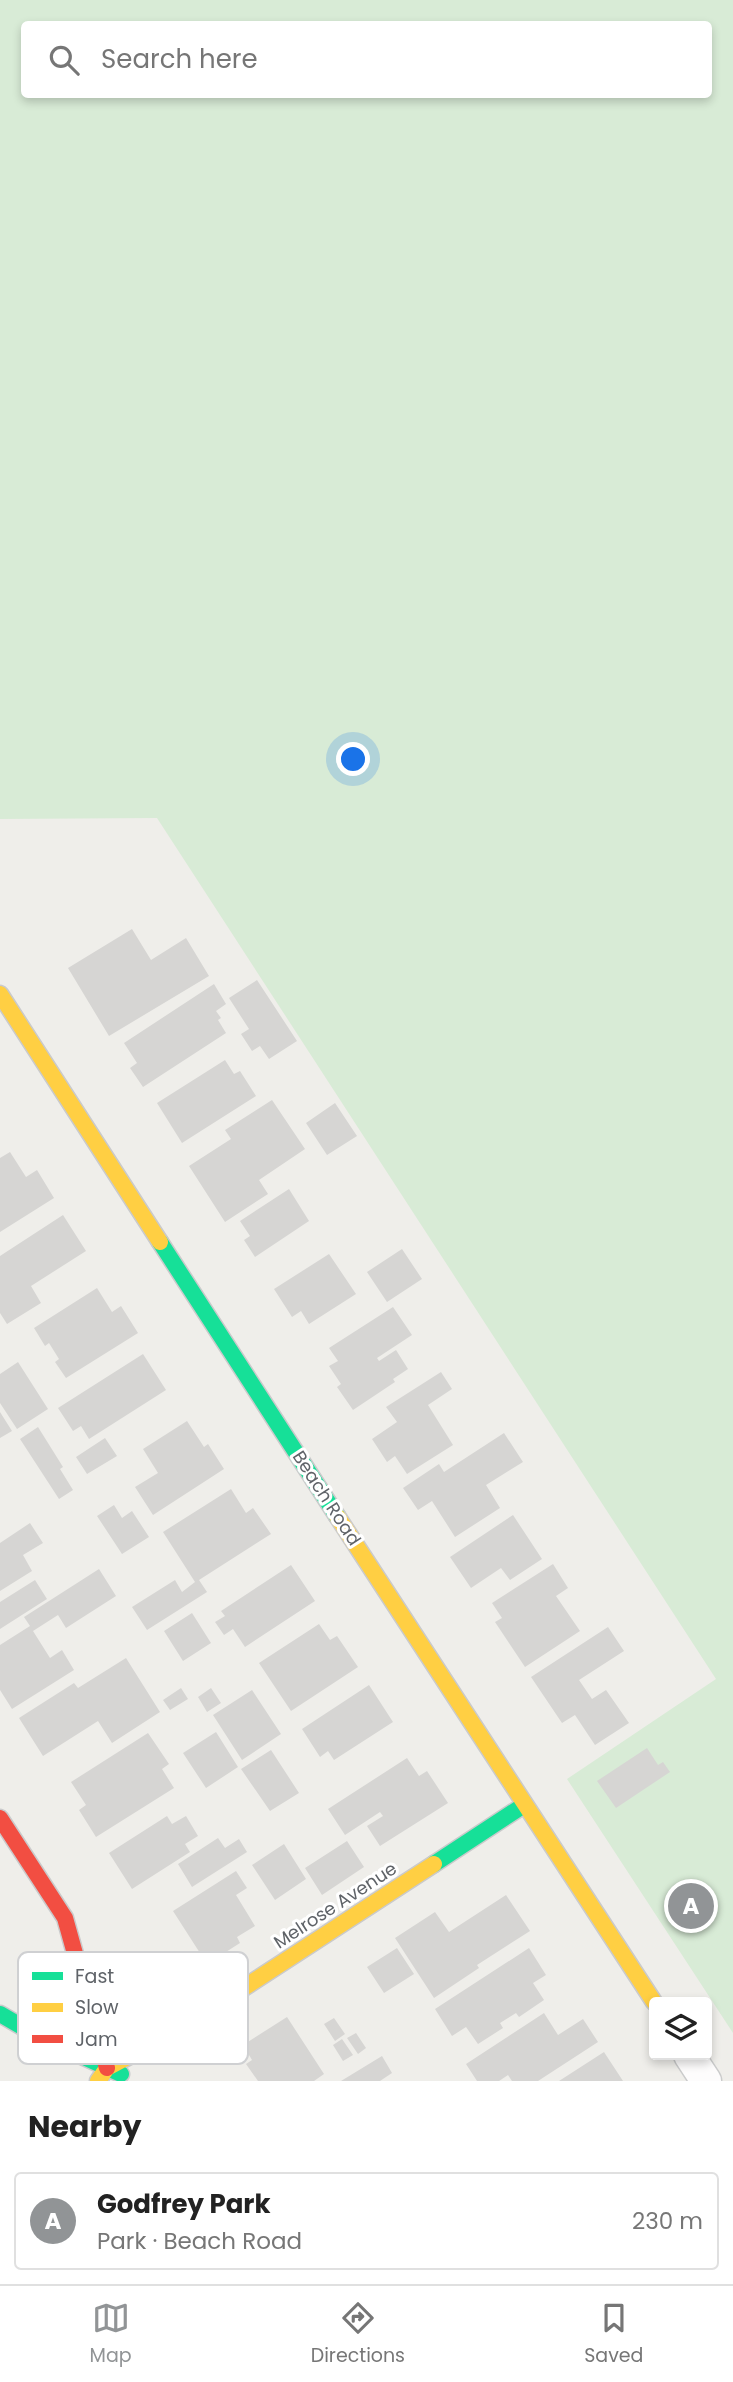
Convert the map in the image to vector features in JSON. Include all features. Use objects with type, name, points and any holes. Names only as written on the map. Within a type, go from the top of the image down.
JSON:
[{"type":"street","name":"Beach Road","points":[[0,994],[651,1997]]},
{"type":"street","name":"Melrose Avenue","points":[[248,1985],[524,1805]]},
{"type":"street","points":[[0,1818],[65,1918],[73,1952]]},
{"type":"street","points":[[0,2014],[18,2024]]},
{"type":"street","points":[[692,2060],[706,2081]]},
{"type":"street","points":[[85,2064],[102,2074],[136,2081]]},
{"type":"street","name":"Melrose Avenue","points":[[102,2074],[119,2064]]},
{"type":"green space","points":[[0,0],[733,0],[733,2033],[712,1997],[709,1997],[567,1779],[716,1679],[157,818],[0,819]]},
{"type":"building","points":[[132,929],[151,960],[186,938],[209,976],[109,1036],[68,968]]},
{"type":"building","points":[[257,980],[297,1041],[269,1059],[260,1046],[252,1051],[241,1034],[249,1029],[229,998]]},
{"type":"building","points":[[214,984],[226,1004],[216,1011],[226,1033],[143,1087],[130,1068],[137,1063],[124,1043]]},
{"type":"building","points":[[225,1060],[234,1074],[240,1071],[256,1096],[182,1143],[157,1103]]},
{"type":"building","points":[[272,1100],[305,1149],[259,1180],[268,1194],[225,1222],[189,1166],[231,1139],[225,1130]]},
{"type":"building","points":[[335,1103],[357,1136],[327,1155],[306,1123]]},
{"type":"building","points":[[10,1152],[26,1177],[37,1170],[54,1198],[0,1232],[0,1158]]},
{"type":"building","points":[[289,1189],[309,1221],[255,1257],[244,1240],[250,1236],[240,1221]]},
{"type":"building","points":[[63,1215],[86,1251],[31,1286],[41,1303],[7,1324],[0,1313],[0,1256]]},
{"type":"building","points":[[402,1249],[422,1279],[387,1302],[367,1272]]},
{"type":"building","points":[[329,1254],[356,1294],[309,1324],[301,1311],[292,1317],[274,1289]]},
{"type":"building","points":[[97,1288],[112,1312],[121,1306],[138,1333],[66,1378],[55,1362],[59,1359],[49,1343],[45,1346],[34,1328]]},
{"type":"building","points":[[393,1307],[412,1335],[377,1358],[379,1361],[396,1350],[408,1369],[393,1379],[395,1382],[353,1410],[337,1387],[341,1384],[329,1366],[338,1361],[329,1348]]},
{"type":"building","points":[[143,1354],[166,1390],[89,1439],[81,1426],[73,1431],[58,1408]]},
{"type":"building","points":[[18,1362],[48,1409],[17,1429],[0,1403],[0,1374]]},
{"type":"building","points":[[441,1372],[452,1389],[428,1405],[453,1445],[407,1474],[395,1456],[387,1462],[372,1439],[397,1422],[386,1407]]},
{"type":"building","points":[[0,1412],[12,1431],[0,1438]]},
{"type":"building","points":[[187,1421],[204,1447],[208,1444],[224,1469],[153,1515],[135,1487],[158,1473],[143,1449]]},
{"type":"building","points":[[38,1427],[63,1467],[60,1469],[73,1490],[59,1499],[20,1439]]},
{"type":"building","points":[[504,1433],[523,1462],[486,1485],[500,1508],[455,1537],[432,1501],[418,1510],[403,1488],[439,1464],[444,1472]]},
{"type":"building","points":[[105,1438],[117,1456],[87,1474],[76,1457]]},
{"type":"building","points":[[231,1489],[246,1513],[253,1508],[271,1534],[199,1580],[207,1592],[147,1630],[132,1607],[175,1580],[182,1592],[195,1582],[163,1532]]},
{"type":"building","points":[[114,1505],[122,1518],[132,1511],[149,1537],[122,1554],[97,1516]]},
{"type":"building","points":[[513,1515],[542,1559],[510,1580],[501,1568],[471,1588],[450,1557]]},
{"type":"building","points":[[30,1523],[43,1543],[23,1555],[32,1571],[0,1591],[0,1543]]},
{"type":"building","points":[[553,1564],[568,1588],[556,1596],[580,1631],[525,1667],[495,1622],[502,1618],[492,1603]]},
{"type":"building","points":[[291,1565],[315,1601],[245,1647],[233,1629],[224,1635],[215,1622],[225,1616],[221,1611]]},
{"type":"building","points":[[99,1569],[116,1596],[66,1628],[58,1615],[33,1631],[50,1658],[62,1650],[74,1670],[12,1709],[0,1690],[0,1645],[30,1626],[24,1617]]},
{"type":"building","points":[[35,1580],[47,1599],[0,1629],[0,1602]]},
{"type":"building","points":[[192,1613],[211,1643],[183,1661],[164,1631]]},
{"type":"building","points":[[319,1624],[330,1640],[337,1636],[358,1667],[291,1711],[259,1663]]},
{"type":"building","points":[[608,1627],[624,1651],[579,1680],[592,1699],[606,1690],[629,1723],[595,1745],[575,1715],[562,1723],[531,1677]]},
{"type":"building","points":[[126,1658],[160,1712],[112,1743],[98,1721],[43,1756],[19,1718],[74,1683],[78,1688]]},
{"type":"building","points":[[369,1685],[393,1722],[334,1760],[328,1751],[320,1757],[302,1729]]},
{"type":"building","points":[[181,1688],[188,1699],[170,1710],[163,1700]]},
{"type":"building","points":[[211,1688],[221,1703],[207,1712],[198,1697]]},
{"type":"building","points":[[252,1690],[281,1734],[242,1760],[213,1715]]},
{"type":"building","points":[[216,1732],[238,1767],[206,1788],[183,1753]]},
{"type":"building","points":[[148,1733],[169,1764],[162,1769],[174,1788],[96,1837],[79,1810],[86,1805],[71,1782]]},
{"type":"building","points":[[647,1748],[658,1765],[663,1762],[670,1772],[616,1808],[597,1781]]},
{"type":"building","points":[[271,1750],[299,1793],[270,1811],[241,1769]]},
{"type":"building","points":[[407,1758],[419,1776],[427,1771],[448,1803],[380,1846],[367,1826],[383,1816],[380,1812],[345,1835],[328,1809]]},
{"type":"building","points":[[167,1816],[172,1824],[186,1816],[198,1836],[185,1844],[190,1852],[132,1889],[109,1853]]},
{"type":"building","points":[[218,1838],[225,1848],[239,1839],[247,1852],[192,1887],[178,1864]]},
{"type":"building","points":[[347,1841],[364,1867],[322,1895],[305,1868]]},
{"type":"building","points":[[284,1844],[306,1879],[275,1900],[252,1865]]},
{"type":"building","points":[[236,1871],[247,1888],[236,1895],[255,1926],[237,1937],[240,1943],[226,1952],[199,1952],[173,1911]]},
{"type":"building","points":[[506,1895],[530,1931],[477,1965],[479,1968],[434,1998],[395,1938],[435,1912],[449,1932]]},
{"type":"building","points":[[397,1948],[414,1974],[384,1993],[367,1967]]},
{"type":"building","points":[[529,1948],[546,1975],[533,1983],[544,2000],[519,2017],[516,2013],[500,2023],[503,2028],[478,2044],[466,2027],[452,2036],[435,2009]]},
{"type":"building","points":[[544,2013],[558,2035],[583,2019],[598,2042],[538,2081],[512,2081],[508,2075],[499,2081],[477,2081],[466,2064]]},
{"type":"building","points":[[287,2017],[324,2074],[314,2081],[258,2081],[246,2064],[252,2060],[248,2053],[248,2042]]},
{"type":"building","points":[[334,2018],[345,2034],[335,2041],[324,2024]]},
{"type":"building","points":[[356,2033],[366,2048],[358,2054],[347,2038]]},
{"type":"building","points":[[342,2039],[353,2055],[343,2061],[333,2045]]},
{"type":"building","points":[[604,2052],[623,2081],[559,2081]]},
{"type":"building","points":[[382,2056],[392,2073],[380,2081],[341,2081]]},
{"type":"traffic: fast","points":[[160,1242],[337,1516]]},
{"type":"traffic: fast","points":[[434,1864],[524,1805]]},
{"type":"traffic: fast","points":[[0,2014],[18,2024]]},
{"type":"traffic: fast","points":[[99,2064],[121,2074]]},
{"type":"traffic: slow","points":[[0,994],[160,1242]]},
{"type":"traffic: slow","points":[[337,1516],[651,1997]]},
{"type":"traffic: slow","points":[[248,1985],[434,1864]]},
{"type":"traffic: slow","points":[[98,2081],[107,2068],[114,2064]]},
{"type":"traffic: jam","points":[[0,1818],[65,1918],[75,1952]]},
{"type":"traffic: jam","points":[[106,2064],[107,2068]]},
{"type":"place","name":"Godfrey Park","points":[[691,1906]]}]
